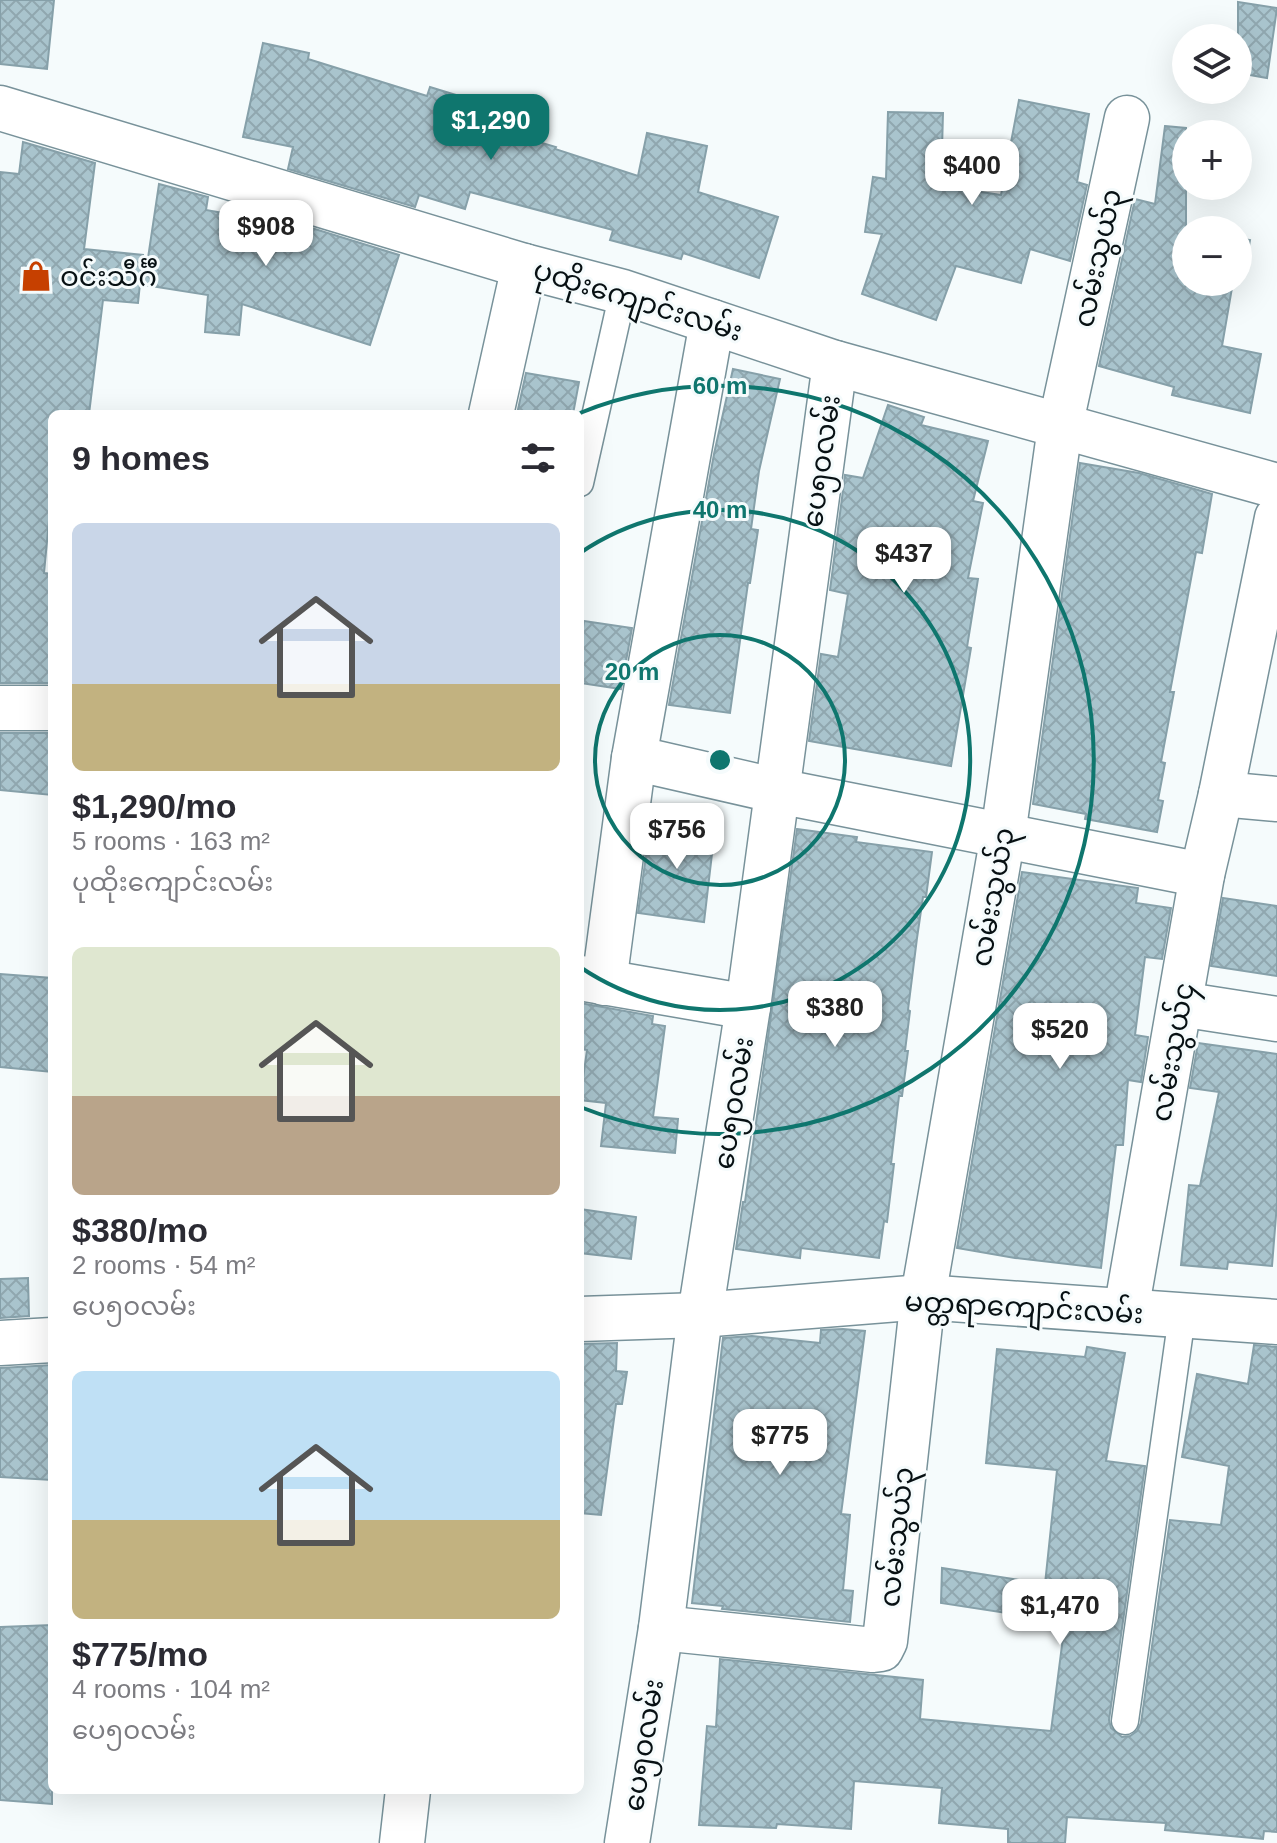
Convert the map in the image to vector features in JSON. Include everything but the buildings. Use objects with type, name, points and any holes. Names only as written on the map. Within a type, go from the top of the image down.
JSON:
[{"type":"street","name":"ပုထိုးကျောင်းလမ်း","points":[[0,108],[524,266],[623,292],[835,363],[1277,486]]},
{"type":"street","name":"လမ်းသွယ်၃","points":[[661,1628],[881,1649],[885,1641],[923,1297],[1003,835],[1060,427],[1127,118]]},
{"type":"street","points":[[492,410],[524,266]]},
{"type":"street","points":[[712,322],[592,981],[748,1007]]},
{"type":"street","name":"ပေ၅၀လမ်း","points":[[627,1843],[661,1628],[700,1315],[748,1007],[835,363]]},
{"type":"street","points":[[1277,518],[1221,794],[1277,799]]},
{"type":"street","points":[[0,708],[48,708]]},
{"type":"street","points":[[634,758],[778,791],[1202,875]]},
{"type":"street","name":"လမ်းသွယ်၄","points":[[1126,1311],[1202,875],[1221,794]]},
{"type":"street","points":[[1180,1004],[1277,1019]]},
{"type":"street","name":"မတ္တရာကျောင်းလမ်း","points":[[584,1319],[700,1315],[923,1297],[1277,1322]]},
{"type":"street","points":[[0,1343],[48,1340]]},
{"type":"street","points":[[402,1843],[408,1794]]},
{"type":"lane","points":[[584,465],[623,292]]},
{"type":"lane","points":[[1125,1721],[1182,1316]]},
{"type":"place","name":"ဝင်းသီင်္ဂီ","points":[[36,276]]}]
